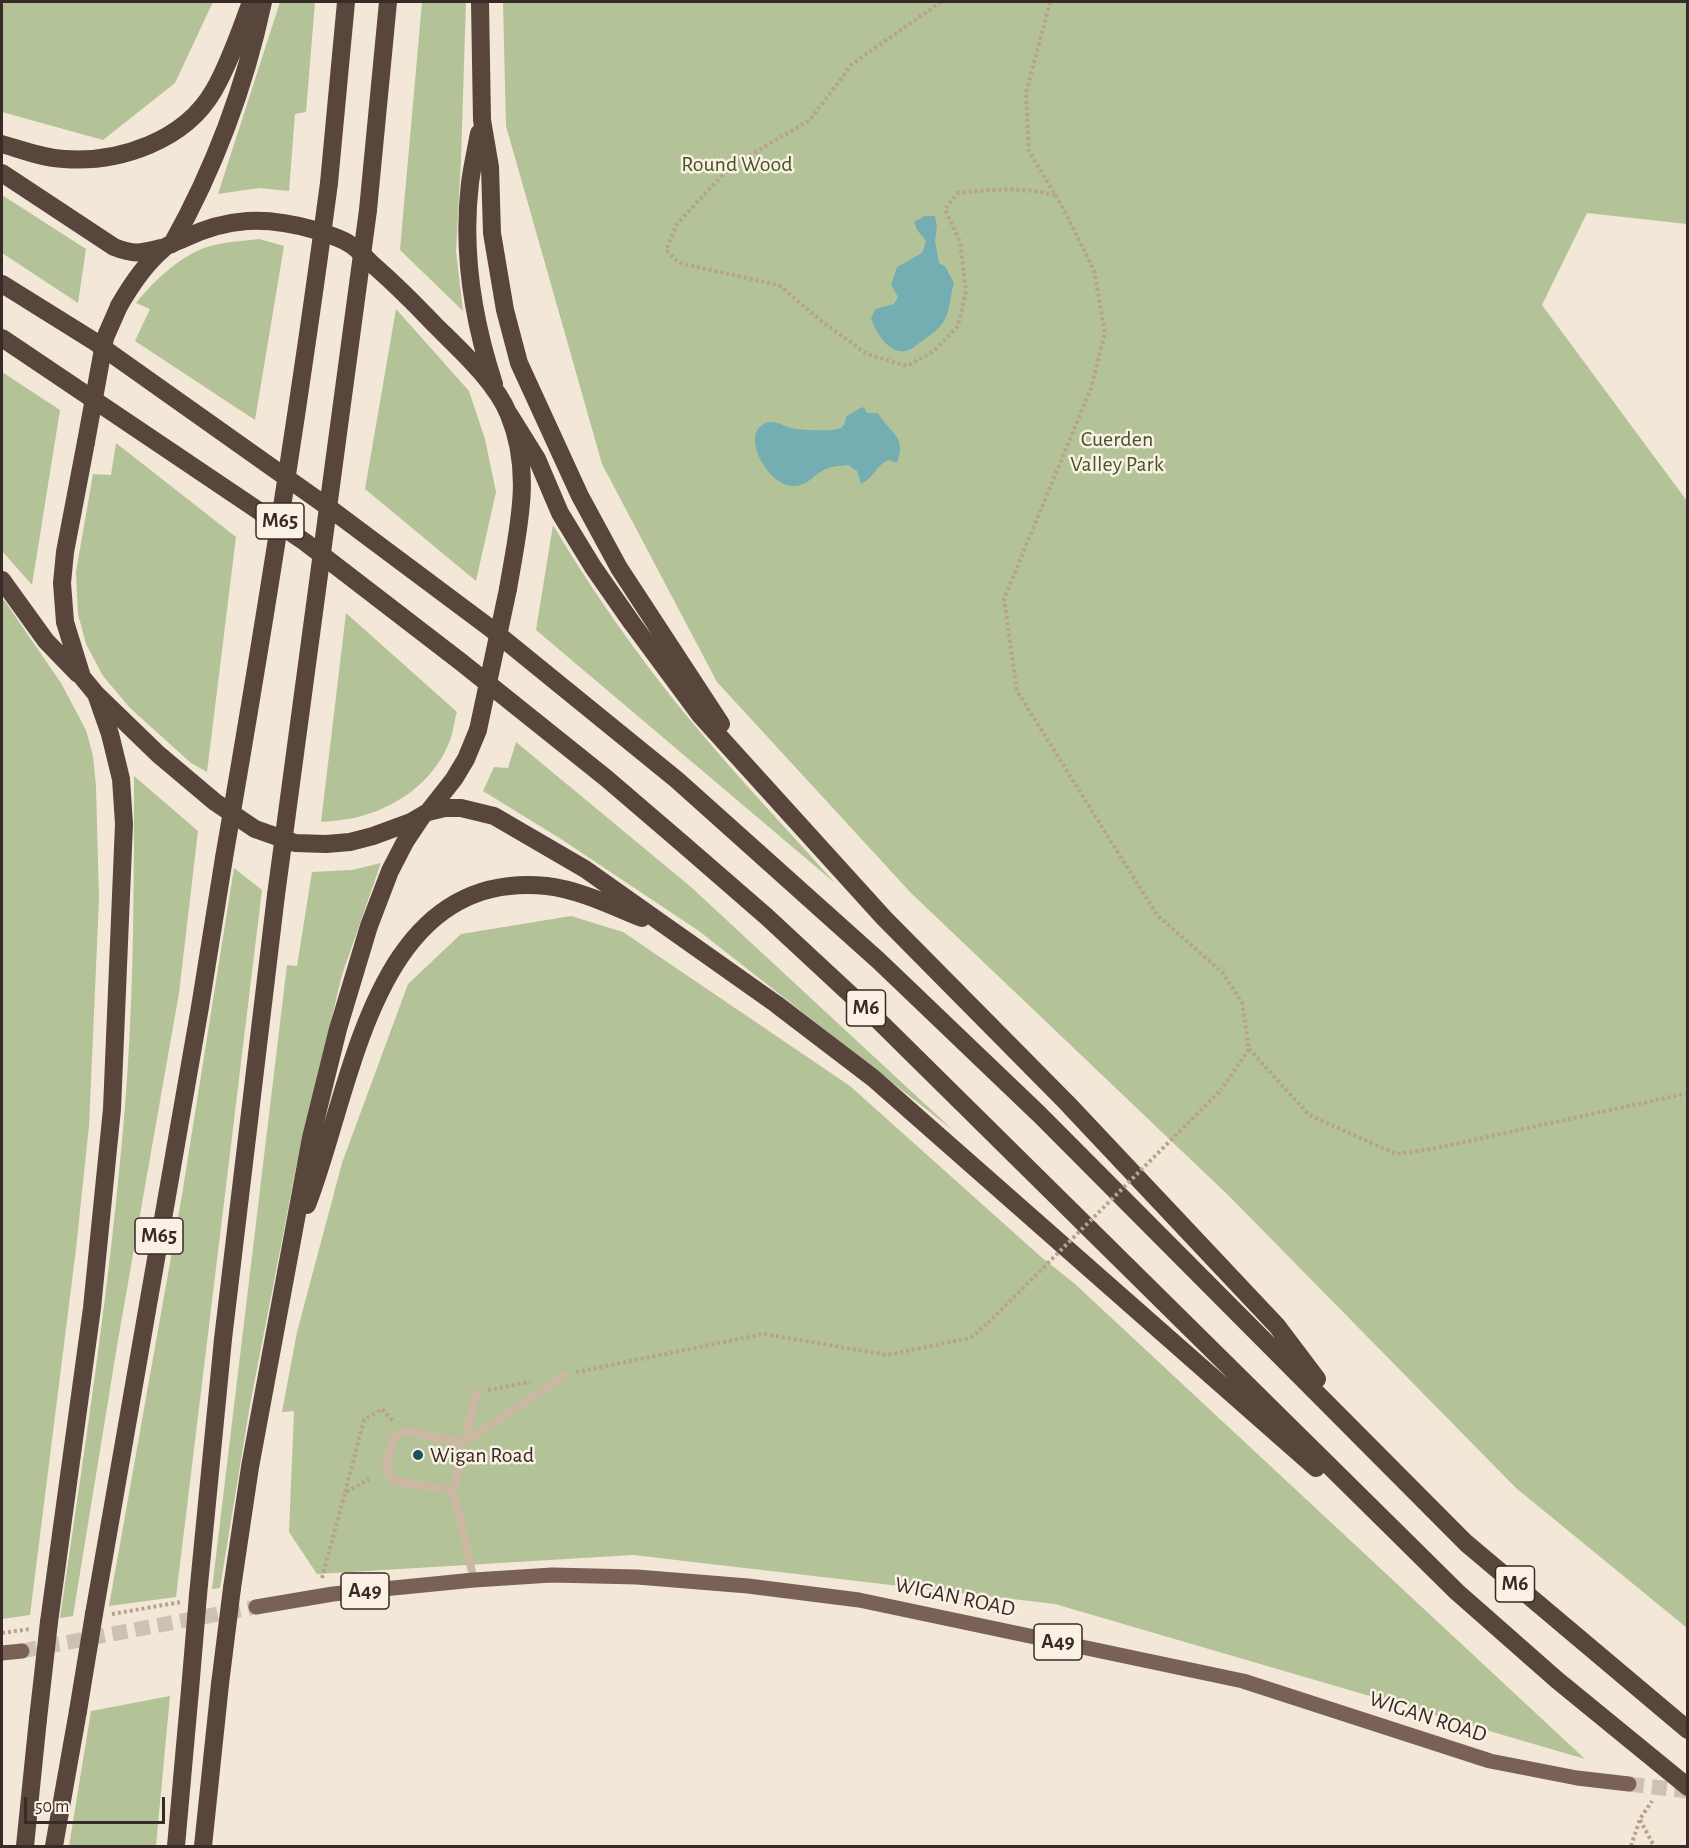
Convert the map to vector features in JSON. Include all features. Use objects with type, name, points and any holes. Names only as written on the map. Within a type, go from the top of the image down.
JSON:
[{"type":"highway","points":[[2,144],[62,159],[91,160],[128,153],[163,138],[183,125],[213,92],[232,52],[251,2]]},
{"type":"highway","points":[[82,677],[65,622],[62,583],[65,552],[105,338],[119,306],[146,264],[168,246],[196,201],[233,108],[257,30],[263,2]]},
{"type":"highway","name":"M65","points":[[54,1846],[257,667],[308,338],[329,183],[346,2]]},
{"type":"highway","name":"M65","points":[[177,1846],[223,1339],[276,895],[368,210],[388,2]]},
{"type":"highway","points":[[480,2],[482,120],[490,167],[492,233],[505,310],[519,363],[580,496],[619,568],[684,670],[764,787]]},
{"type":"highway","points":[[482,120],[470,184],[470,284],[486,359],[498,395]]},
{"type":"highway","points":[[2,172],[114,247],[126,252],[140,254],[168,246],[210,227],[252,220],[295,225],[351,244],[399,288],[473,365],[498,395],[537,459],[561,513],[593,567],[700,715],[884,918],[1067,1104],[1277,1326],[1353,1428]]},
{"type":"highway","name":"M6","points":[[2,284],[92,340],[332,510],[490,628],[677,780],[879,960],[1040,1114],[1466,1543],[1688,1730]]},
{"type":"highway","name":"M6","points":[[2,338],[305,542],[461,662],[606,778],[683,844],[767,917],[879,1021],[1457,1593],[1688,1787]]},
{"type":"highway","points":[[203,1846],[220,1684],[250,1467],[311,1138],[338,1029],[369,926],[400,852],[454,779],[466,759],[478,730],[518,532],[523,482],[520,452],[509,414]]},
{"type":"highway","points":[[2,580],[46,640],[96,694],[158,754],[216,802],[255,829],[295,843],[350,842],[396,828],[445,808],[461,808],[494,816],[585,869],[776,1004],[873,1078],[1457,1593]]},
{"type":"highway","points":[[25,1846],[49,1622],[92,1308],[112,1110],[124,824],[121,779],[110,734],[96,694]]},
{"type":"highway","points":[[292,1241],[318,1177],[342,1090],[368,1020],[389,975],[405,949],[441,913],[459,902],[485,892],[518,885],[550,886],[589,897],[669,929]]},
{"type":"main road","name":"WIGAN ROAD","points":[[256,1607],[333,1594],[552,1575],[638,1577],[748,1586],[859,1600],[1243,1682],[1490,1761],[1577,1778],[1629,1784]]},
{"type":"main road","points":[[2,1653],[22,1651]]},
{"type":"lane","points":[[453,1491],[394,1481],[386,1470],[393,1437],[407,1431],[463,1443],[566,1375]]},
{"type":"lane","points":[[474,1580],[453,1491],[476,1393]]},
{"type":"path","points":[[941,2],[852,64],[810,120],[730,167],[677,224],[666,250],[679,263],[779,285],[820,320],[867,354],[907,366],[934,351],[958,326],[966,291],[960,242],[945,209],[958,193],[994,189],[1031,189],[1055,195]]},
{"type":"path","points":[[1050,2],[1026,93],[1029,151],[1094,270],[1105,333],[1091,388],[1004,599],[1017,691],[1157,915],[1223,973],[1242,1003],[1249,1049],[1309,1115],[1396,1154],[1432,1149],[1688,1093]]},
{"type":"path","points":[[566,1375],[764,1334],[887,1355],[970,1338],[988,1323],[1221,1090],[1249,1049]]},
{"type":"path","points":[[476,1393],[535,1381]]},
{"type":"path","points":[[322,1578],[364,1420],[382,1409],[393,1421]]},
{"type":"path","points":[[345,1493],[369,1479]]},
{"type":"path","points":[[1630,1846],[1640,1819],[1652,1801]]},
{"type":"path","points":[[1640,1819],[1654,1846]]},
{"type":"green space","points":[[2,2],[213,2],[175,83],[103,140],[2,112]]},
{"type":"green space","points":[[280,2],[315,2],[306,112],[295,114],[289,191],[259,188],[218,194]]},
{"type":"green space","points":[[422,2],[466,2],[456,251],[463,311],[400,250]]},
{"type":"green space","name":"Cuerden Valley Park","points":[[503,2],[1687,2],[1687,224],[1587,213],[1542,305],[1687,501],[1687,1628],[1516,1488],[1229,1196],[911,893],[717,682],[602,464],[506,126]]},
{"type":"green space","points":[[2,195],[86,249],[78,303],[2,253]]},
{"type":"green space","points":[[259,239],[284,246],[255,420],[135,341],[150,309],[136,303],[167,271],[194,252],[204,248]]},
{"type":"green space","points":[[396,309],[469,391],[485,439],[496,492],[476,581],[365,489]]},
{"type":"green space","points":[[2,372],[60,410],[32,585],[2,551]]},
{"type":"green space","points":[[116,443],[236,537],[207,772],[191,763],[130,708],[103,676],[86,644],[78,614],[76,572],[93,474],[111,475]]},
{"type":"green space","points":[[553,525],[610,614],[674,700],[733,770],[835,883],[536,630]]},
{"type":"green space","points":[[2,597],[61,683],[86,730],[93,756],[96,786],[99,899],[89,1126],[76,1249],[30,1615],[2,1619]]},
{"type":"green space","points":[[346,613],[457,712],[450,739],[442,757],[433,770],[410,792],[369,814],[350,819],[321,822]]},
{"type":"green space","points":[[516,742],[691,887],[954,1131],[699,931],[561,839],[483,791],[494,767],[508,768]]},
{"type":"green space","points":[[134,776],[198,831],[179,993],[118,1340],[73,1616],[60,1618],[115,1214],[127,1079],[134,890]]},
{"type":"green space","points":[[381,863],[342,975],[296,1168],[250,1405],[220,1588],[212,1589],[287,965],[297,966],[312,872],[352,870]]},
{"type":"green space","points":[[234,868],[262,890],[176,1597],[109,1606],[182,1195]]},
{"type":"green space","points":[[571,916],[623,932],[850,1086],[1040,1256],[1075,1284],[1585,1759],[1055,1604],[633,1555],[317,1574],[289,1532],[294,1411],[282,1412],[297,1332],[342,1163],[408,984],[461,934]]},
{"type":"green space","points":[[170,1696],[156,1846],[69,1846],[91,1711]]},
{"type":"water","points":[[925,216],[935,216],[937,226],[935,241],[939,263],[945,266],[954,283],[948,310],[941,326],[932,334],[906,351],[894,350],[884,341],[871,319],[875,309],[894,304],[898,297],[891,285],[897,267],[922,253],[926,241],[914,222]]},
{"type":"water","points":[[864,407],[867,413],[878,413],[896,435],[899,440],[900,454],[897,463],[889,460],[885,462],[861,484],[857,471],[848,465],[826,469],[799,485],[786,485],[770,473],[758,455],[755,436],[758,429],[766,423],[774,422],[801,429],[837,429],[843,426],[846,416]]},
{"type":"tunnel","points":[[22,1651],[256,1607]]},
{"type":"tunnel","points":[[1629,1784],[1688,1791]]},
{"type":"place","name":"Wigan Road","points":[[418,1455]]},
{"type":"park label","name":"Round Wood","points":[[737,164]]}]
